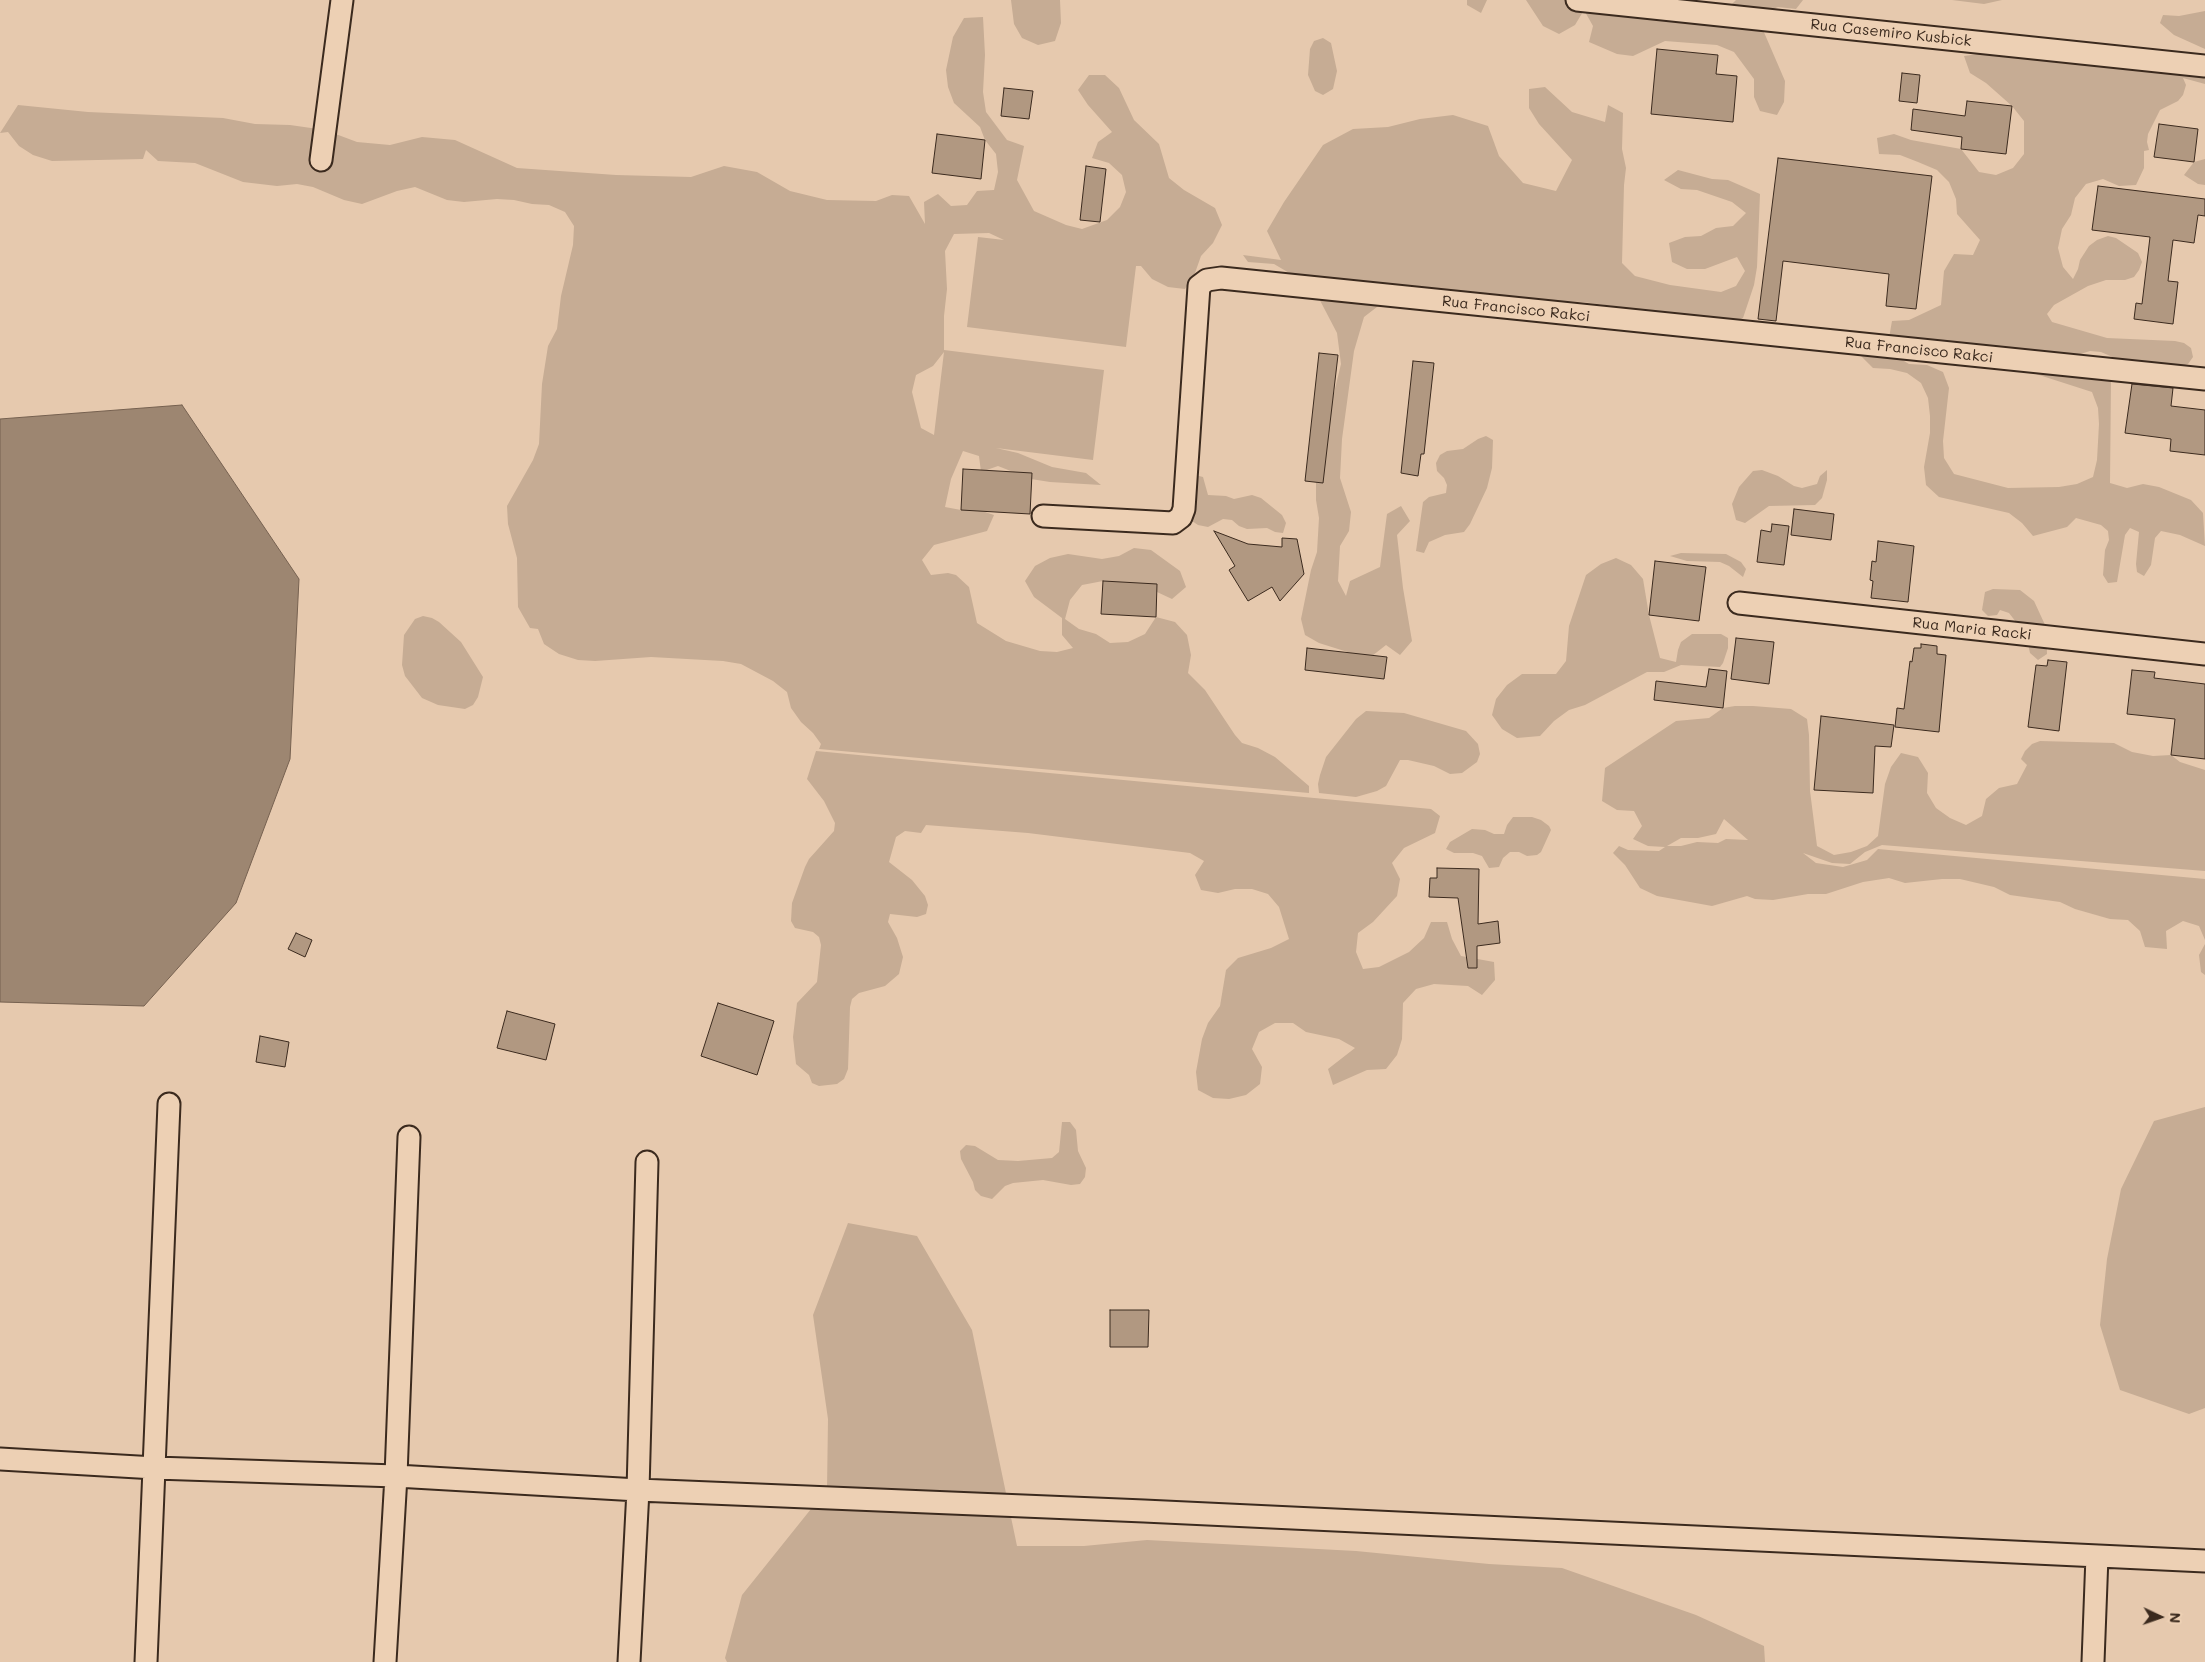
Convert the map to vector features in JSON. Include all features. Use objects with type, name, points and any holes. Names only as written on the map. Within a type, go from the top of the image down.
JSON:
[{"type":"street","points":[[321,160],[342,0]]},
{"type":"street","name":"Rua Casemiro Kusbick","points":[[1577,0],[2205,66]]},
{"type":"street","name":"Rua Francisco Rakci","points":[[1043,516],[1173,523],[1181,518],[1184,510],[1199,286],[1207,280],[1220,278],[2205,379]]},
{"type":"street","name":"Rua Maria Racki","points":[[1739,604],[2205,654]]},
{"type":"street","points":[[146,1662],[169,1104]]},
{"type":"street","points":[[384,1662],[396,1476],[409,1137]]},
{"type":"street","points":[[629,1662],[638,1490],[647,1162]]},
{"type":"street","points":[[0,1459],[155,1468],[396,1476],[638,1490],[1164,1512],[2205,1561]]},
{"type":"street","points":[[2093,1662],[2097,1556]]},
{"type":"shaded area","points":[[1011,0],[1060,0],[1061,23],[1055,41],[1038,45],[1022,38],[1014,24]]},
{"type":"shaded area","points":[[1467,0],[1487,0],[1481,13],[1467,5]]},
{"type":"shaded area","points":[[1526,0],[1682,0],[1679,5],[1728,8],[1736,0],[1803,0],[1796,9],[1778,7],[1760,14],[1763,30],[1785,81],[1784,102],[1777,115],[1760,111],[1754,97],[1754,79],[1734,52],[1717,45],[1665,41],[1633,56],[1617,54],[1589,42],[1593,26],[1584,10],[1575,25],[1559,34],[1543,26]]},
{"type":"shaded area","points":[[1952,0],[2002,0],[1984,4]]},
{"type":"shaded area","points":[[2205,11],[2205,49],[2174,35],[2160,23],[2163,15],[2179,16]]},
{"type":"shaded area","points":[[983,17],[985,55],[983,92],[986,112],[1007,140],[1024,146],[1017,180],[1034,211],[1066,225],[1082,229],[1107,220],[1120,207],[1126,192],[1122,175],[1109,163],[1092,158],[1098,142],[1112,132],[1088,105],[1078,90],[1089,75],[1105,75],[1119,88],[1134,120],[1159,144],[1169,178],[1184,190],[1215,208],[1222,225],[1213,243],[1201,256],[1195,273],[1185,289],[1168,287],[1152,279],[1141,266],[1136,266],[1126,347],[967,327],[978,237],[1004,240],[989,233],[954,234],[945,251],[947,289],[944,316],[944,350],[1104,370],[1093,460],[996,448],[1018,453],[1052,467],[1086,473],[1101,485],[1031,479],[998,466],[981,472],[979,456],[963,451],[951,479],[945,507],[961,510],[976,509],[994,515],[987,531],[934,545],[922,560],[931,575],[948,573],[956,575],[969,587],[977,623],[1006,641],[1040,651],[1057,652],[1073,648],[1062,635],[1062,618],[1034,597],[1025,581],[1035,566],[1050,558],[1068,554],[1102,559],[1119,556],[1134,548],[1151,550],[1180,571],[1186,587],[1172,599],[1157,592],[1103,581],[1082,585],[1070,600],[1065,619],[1079,629],[1096,634],[1110,643],[1128,642],[1145,634],[1156,617],[1175,622],[1187,635],[1191,655],[1188,673],[1205,690],[1235,735],[1242,743],[1258,748],[1275,757],[1309,786],[1309,793],[819,749],[821,744],[791,708],[787,692],[773,681],[741,664],[723,661],[651,657],[595,661],[578,660],[559,654],[544,644],[538,629],[530,628],[518,607],[517,558],[508,524],[507,506],[533,460],[539,444],[542,384],[548,346],[557,329],[561,296],[573,245],[574,226],[565,212],[549,205],[514,200],[497,199],[464,202],[447,200],[415,187],[397,191],[362,204],[344,200],[313,187],[297,184],[277,186],[243,182],[195,163],[158,161],[146,150],[143,159],[52,161],[33,155],[19,146],[8,132],[0,133],[18,105],[88,112],[223,118],[255,124],[290,125],[325,130],[357,142],[390,145],[422,137],[455,140],[517,168],[616,175],[691,177],[724,166],[757,172],[790,191],[827,200],[876,201],[892,195],[909,196],[925,224],[924,202],[938,194],[951,206],[967,205],[977,191],[994,190],[998,172],[996,154],[985,140],[980,127],[954,103],[948,87],[946,70],[953,37],[964,18]],"holes":[[[944,352],[934,435],[921,428],[912,392],[916,375],[933,366]]]},
{"type":"shaded area","points":[[1323,38],[1331,43],[1337,71],[1333,89],[1323,95],[1315,91],[1308,75],[1310,49],[1314,41]]},
{"type":"shaded area","points":[[2007,50],[2057,63],[2205,67],[2205,84],[2183,78],[2186,85],[2183,95],[2178,101],[2160,110],[2148,134],[2149,150],[2144,151],[2144,168],[2136,185],[2119,186],[2103,179],[2086,184],[2075,198],[2071,215],[2062,229],[2058,248],[2063,267],[2073,279],[2080,260],[2089,246],[2097,240],[2108,236],[2116,238],[2138,253],[2142,262],[2139,270],[2134,277],[2125,280],[2106,280],[2088,286],[2054,305],[2047,314],[2052,322],[2107,338],[2175,341],[2184,343],[2191,348],[2193,357],[2188,364],[2179,367],[2129,364],[2101,352],[2090,351],[2071,357],[2111,379],[2110,483],[2127,488],[2143,484],[2159,487],[2191,500],[2203,513],[2205,546],[2180,535],[2161,531],[2155,538],[2151,565],[2144,576],[2137,572],[2136,564],[2139,532],[2130,528],[2125,535],[2117,582],[2108,583],[2103,575],[2105,550],[2109,540],[2108,531],[2101,525],[2076,518],[2067,527],[2033,536],[2022,523],[2009,513],[1939,497],[1926,485],[1924,467],[1930,433],[1930,416],[1928,398],[1921,383],[1907,373],[1873,368],[1861,356],[1894,355],[1909,364],[1927,365],[1943,372],[1949,388],[1943,441],[1944,458],[1954,474],[2008,488],[2059,487],[2077,484],[2093,477],[2097,460],[2099,424],[2098,408],[2092,392],[2008,365],[1889,338],[1892,321],[1909,320],[1941,305],[1944,271],[1954,254],[1973,255],[1980,240],[1957,214],[1956,199],[1949,182],[1937,170],[1900,155],[1879,154],[1877,138],[1894,134],[1911,140],[1961,149],[1979,172],[1996,175],[2013,168],[2024,154],[2024,121],[2012,106],[1986,83],[1970,73],[1964,56]]},
{"type":"shaded area","points":[[1545,87],[1572,112],[1605,122],[1608,105],[1623,113],[1622,149],[1626,168],[1622,263],[1635,276],[1670,285],[1721,292],[1736,286],[1745,271],[1737,257],[1705,269],[1687,269],[1672,262],[1669,243],[1685,237],[1701,236],[1716,228],[1733,226],[1746,213],[1732,202],[1697,190],[1681,189],[1664,180],[1678,170],[1712,179],[1728,180],[1760,194],[1757,267],[1754,285],[1743,318],[1728,325],[1629,312],[1620,307],[1583,302],[1528,300],[1454,291],[1399,290],[1364,317],[1354,351],[1342,439],[1340,478],[1351,512],[1349,531],[1340,546],[1338,581],[1346,596],[1350,581],[1380,567],[1387,514],[1401,506],[1410,521],[1397,535],[1412,641],[1400,655],[1386,645],[1372,656],[1354,654],[1319,643],[1305,635],[1301,619],[1311,570],[1317,552],[1319,518],[1316,500],[1316,467],[1341,364],[1337,333],[1313,287],[1274,264],[1248,262],[1243,255],[1281,260],[1267,231],[1284,202],[1323,145],[1353,129],[1388,127],[1420,119],[1453,115],[1488,126],[1499,156],[1523,183],[1556,191],[1572,160],[1539,124],[1529,108],[1529,89]]},
{"type":"shaded area","points":[[2205,159],[2205,185],[2198,184],[2184,175],[2194,162]]},
{"type":"shaded area","points":[[182,405],[299,579],[290,759],[236,903],[144,1006],[0,1002],[0,419]]},
{"type":"shaded area","points":[[1486,436],[1493,440],[1492,468],[1487,488],[1470,524],[1464,532],[1445,535],[1429,542],[1424,553],[1416,551],[1423,502],[1429,497],[1446,493],[1447,485],[1444,478],[1437,471],[1436,463],[1440,455],[1447,451],[1463,449]]},
{"type":"shaded area","points":[[1762,470],[1802,488],[1817,484],[1820,476],[1827,470],[1827,480],[1822,498],[1815,505],[1769,506],[1745,523],[1736,520],[1732,504],[1739,487],[1753,471]]},
{"type":"shaded area","points":[[1195,475],[1203,477],[1208,495],[1226,496],[1234,499],[1252,495],[1261,498],[1282,515],[1286,523],[1283,533],[1267,528],[1247,529],[1239,526],[1232,520],[1223,519],[1208,527],[1198,525],[1192,521],[1187,513]]},
{"type":"shaded area","points":[[1681,553],[1726,554],[1741,562],[1746,569],[1743,577],[1729,566],[1720,562],[1687,561],[1670,556]]},
{"type":"shaded area","points":[[1616,558],[1631,565],[1643,579],[1649,615],[1660,658],[1676,662],[1681,642],[1692,634],[1721,634],[1728,638],[1728,648],[1723,663],[1720,667],[1681,665],[1664,672],[1647,672],[1585,705],[1569,710],[1554,721],[1540,736],[1517,738],[1502,729],[1492,715],[1496,699],[1507,685],[1522,674],[1556,674],[1566,661],[1569,626],[1586,575],[1601,564]]},
{"type":"shaded area","points":[[1993,589],[2020,590],[2034,601],[2046,627],[2047,654],[2038,660],[2030,653],[2026,635],[2009,613],[2000,610],[1997,615],[1988,616],[1982,610],[1985,592]]},
{"type":"shaded area","points":[[423,616],[439,622],[461,642],[483,677],[478,697],[473,705],[465,709],[438,705],[422,698],[405,676],[402,665],[404,635],[415,619]]},
{"type":"shaded area","points":[[1753,706],[1791,709],[1807,719],[1810,791],[1817,846],[1834,855],[1851,852],[1867,846],[1878,836],[1885,784],[1891,767],[1901,753],[1918,757],[1928,773],[1927,793],[1936,808],[1950,818],[1966,825],[1982,816],[1986,799],[1999,788],[2017,784],[2027,765],[2021,759],[2025,751],[2032,744],[2040,741],[2114,743],[2132,752],[2153,756],[2171,755],[2180,762],[2205,770],[2205,871],[1882,845],[1865,852],[1850,864],[1832,863],[1803,853],[1816,863],[1843,867],[1867,860],[1878,849],[2205,879],[2205,940],[2199,926],[2183,921],[2166,931],[2167,949],[2145,947],[2140,931],[2128,920],[2110,919],[2075,909],[2060,902],[2010,895],[1994,887],[1960,879],[1905,883],[1889,878],[1863,882],[1826,894],[1808,894],[1773,900],[1755,899],[1747,896],[1712,906],[1657,896],[1640,888],[1625,865],[1613,853],[1619,846],[1628,850],[1659,851],[1665,847],[1648,846],[1633,839],[1642,826],[1634,811],[1617,810],[1602,801],[1605,768],[1676,721],[1709,718],[1723,708]],"holes":[[[1724,819],[1748,840],[1726,839],[1718,843],[1697,842],[1681,846],[1667,846],[1681,838],[1698,838],[1716,834]]]},
{"type":"shaded area","points":[[1366,711],[1404,713],[1466,731],[1478,744],[1480,754],[1477,762],[1462,773],[1450,774],[1434,766],[1400,760],[1386,786],[1377,791],[1356,797],[1319,793],[1318,784],[1326,757],[1356,719]]},
{"type":"shaded area","points":[[816,751],[1431,809],[1440,816],[1435,833],[1404,848],[1392,863],[1400,879],[1397,896],[1373,922],[1358,933],[1356,952],[1363,969],[1379,967],[1409,952],[1424,938],[1431,922],[1447,922],[1452,939],[1461,956],[1494,962],[1495,980],[1482,995],[1468,986],[1434,984],[1416,989],[1403,1003],[1402,1039],[1397,1055],[1386,1069],[1367,1070],[1333,1085],[1328,1069],[1355,1048],[1339,1039],[1306,1032],[1293,1023],[1275,1023],[1259,1032],[1252,1049],[1262,1067],[1260,1084],[1246,1095],[1229,1099],[1213,1098],[1198,1090],[1196,1072],[1202,1039],[1208,1023],[1220,1006],[1226,970],[1238,958],[1271,948],[1289,939],[1279,907],[1268,894],[1252,889],[1235,889],[1218,893],[1201,890],[1195,875],[1204,861],[1190,853],[1028,833],[926,825],[921,833],[905,831],[896,837],[889,862],[912,880],[925,896],[928,905],[926,914],[917,917],[890,914],[888,922],[897,938],[903,957],[899,974],[885,986],[859,993],[852,999],[850,1007],[848,1069],[844,1079],[837,1084],[819,1086],[812,1083],[809,1075],[796,1064],[793,1037],[797,1003],[817,982],[821,945],[819,937],[813,932],[795,928],[791,921],[792,903],[805,867],[809,859],[834,831],[835,823],[824,801],[807,779]]},
{"type":"shaded area","points":[[1513,817],[1532,817],[1541,820],[1549,826],[1551,830],[1541,852],[1537,855],[1527,856],[1519,852],[1510,852],[1503,858],[1499,867],[1489,868],[1482,856],[1473,853],[1454,853],[1446,849],[1450,842],[1472,829],[1485,830],[1494,834],[1504,834],[1507,825]]},
{"type":"shaded area","points":[[2205,944],[2205,975],[2201,972],[2199,955]]},
{"type":"shaded area","points":[[2205,1107],[2205,1408],[2189,1414],[2120,1390],[2100,1325],[2107,1259],[2121,1189],[2154,1121]]},
{"type":"shaded area","points":[[1062,1122],[1070,1122],[1076,1130],[1078,1151],[1086,1168],[1085,1177],[1080,1184],[1071,1185],[1043,1180],[1013,1183],[1005,1186],[992,1199],[981,1196],[975,1190],[961,1159],[960,1151],[966,1145],[975,1146],[998,1160],[1018,1161],[1052,1158],[1059,1152]]},
{"type":"shaded area","points":[[848,1223],[917,1236],[972,1330],[1017,1546],[1084,1546],[1147,1540],[1356,1551],[1489,1564],[1562,1568],[1696,1615],[1764,1646],[1765,1662],[727,1662],[725,1658],[742,1595],[827,1489],[828,1419],[813,1315]]},
{"type":"building","points":[[1657,49],[1718,55],[1716,74],[1737,76],[1733,122],[1651,114]]},
{"type":"building","points":[[1902,73],[1920,75],[1917,103],[1899,101]]},
{"type":"building","points":[[1004,88],[1033,91],[1029,119],[1001,116]]},
{"type":"building","points":[[1967,101],[2012,106],[2006,154],[1961,149],[1962,137],[1911,130],[1913,109],[1965,116]]},
{"type":"building","points":[[2159,124],[2198,129],[2194,162],[2154,157]]},
{"type":"building","points":[[937,134],[985,140],[981,179],[932,173]]},
{"type":"building","points":[[1778,158],[1932,176],[1916,309],[1886,306],[1889,274],[1783,261],[1776,321],[1758,319]]},
{"type":"building","points":[[1086,166],[1106,169],[1100,222],[1080,220]]},
{"type":"building","points":[[2098,186],[2205,199],[2205,216],[2198,215],[2194,243],[2173,240],[2168,281],[2178,282],[2173,324],[2134,319],[2136,303],[2142,304],[2150,237],[2092,230]]},
{"type":"building","points":[[1319,353],[1338,355],[1323,483],[1305,481]]},
{"type":"building","points":[[1413,361],[1434,363],[1424,454],[1421,454],[1418,476],[1401,473]]},
{"type":"building","points":[[2132,384],[2173,388],[2171,406],[2205,410],[2205,455],[2170,451],[2171,439],[2125,433]]},
{"type":"building","points":[[963,469],[1032,473],[1030,514],[961,510]]},
{"type":"building","points":[[1794,509],[1834,514],[1831,540],[1791,535]]},
{"type":"building","points":[[1772,524],[1789,526],[1784,565],[1757,562],[1761,530],[1771,532]]},
{"type":"building","points":[[1214,531],[1248,544],[1282,547],[1282,538],[1297,539],[1304,574],[1280,601],[1272,587],[1248,601],[1229,570],[1235,566]]},
{"type":"building","points":[[1878,541],[1914,546],[1908,602],[1871,598],[1873,581],[1870,580],[1872,561],[1876,562]]},
{"type":"building","points":[[1655,561],[1706,567],[1699,621],[1649,615]]},
{"type":"building","points":[[1103,581],[1157,584],[1156,617],[1101,614]]},
{"type":"building","points":[[1736,638],[1774,642],[1769,684],[1731,679]]},
{"type":"building","points":[[1921,644],[1937,646],[1937,654],[1946,655],[1939,732],[1895,727],[1897,708],[1904,709],[1910,661],[1912,662],[1914,648],[1921,648]]},
{"type":"building","points":[[1307,648],[1387,657],[1384,679],[1305,670]]},
{"type":"building","points":[[2048,660],[2067,662],[2059,731],[2028,727],[2036,665],[2047,666]]},
{"type":"building","points":[[1709,669],[1727,671],[1723,708],[1654,700],[1656,681],[1706,687]]},
{"type":"building","points":[[2132,670],[2155,672],[2154,678],[2205,684],[2205,759],[2171,755],[2175,719],[2127,714]]},
{"type":"building","points":[[1821,716],[1894,725],[1891,747],[1875,746],[1873,793],[1814,790]]},
{"type":"building","points":[[1437,868],[1479,869],[1478,924],[1498,921],[1500,943],[1477,946],[1477,968],[1468,968],[1458,898],[1429,897],[1430,878],[1437,878]]},
{"type":"building","points":[[296,933],[312,940],[305,957],[288,949]]},
{"type":"building","points":[[718,1003],[774,1021],[757,1075],[701,1056]]},
{"type":"building","points":[[507,1011],[555,1024],[546,1060],[497,1048]]},
{"type":"building","points":[[260,1036],[289,1042],[285,1067],[256,1062]]},
{"type":"building","points":[[1110,1310],[1149,1310],[1148,1347],[1110,1347]]}]
